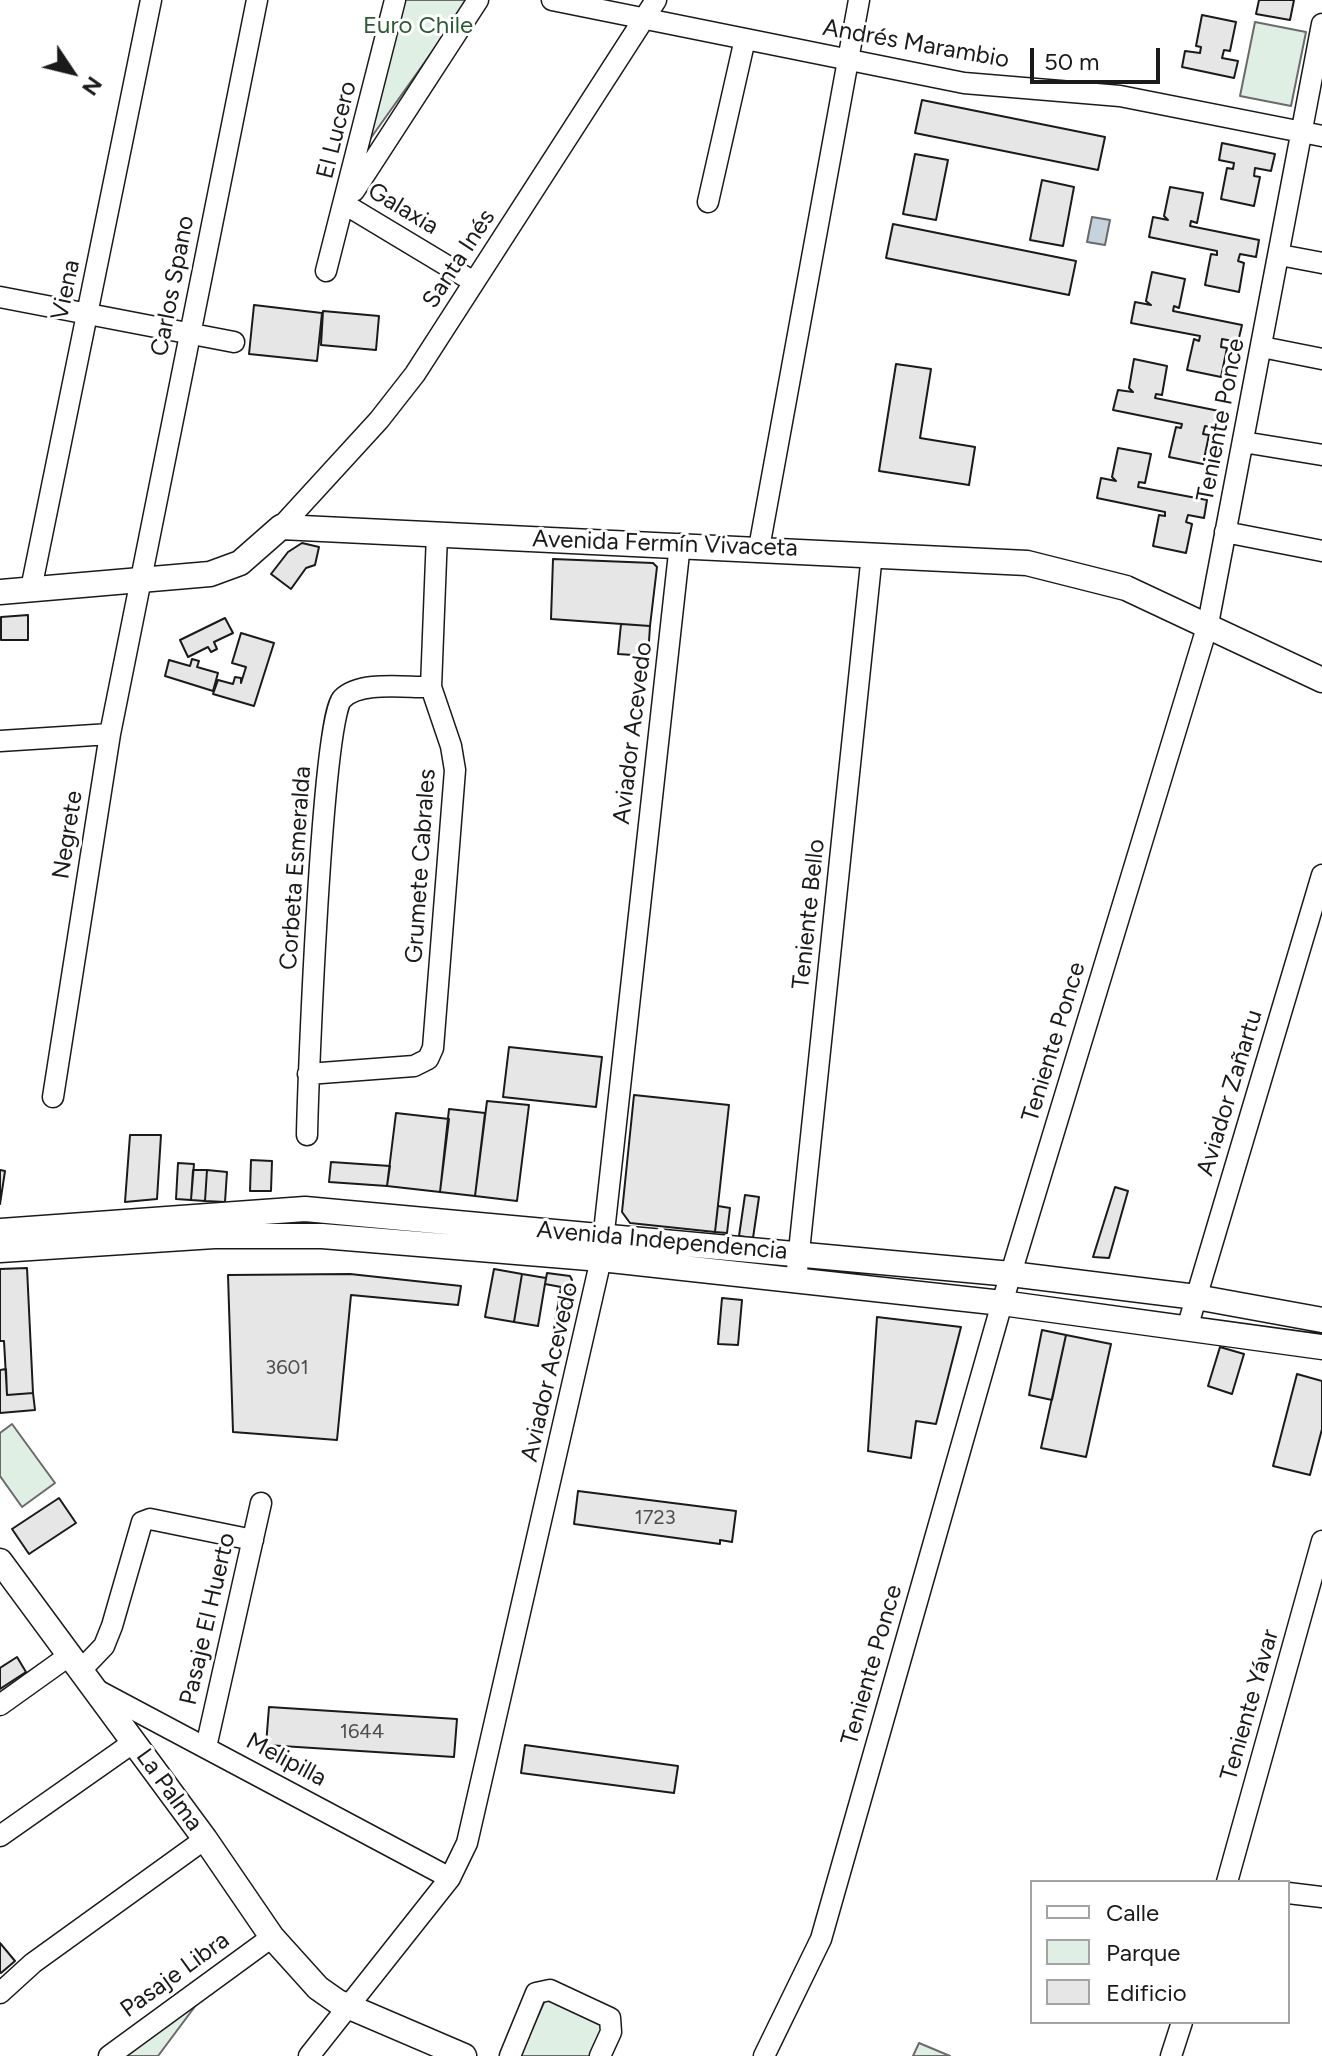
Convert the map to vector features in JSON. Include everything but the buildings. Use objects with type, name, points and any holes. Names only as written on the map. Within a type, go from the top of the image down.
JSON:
[{"type":"main road","name":"Avenida Fermín Vivaceta","points":[[281,527],[759,548],[1050,566],[1126,588],[1322,680]]},
{"type":"main road","points":[[0,592],[140,582],[225,569],[240,563],[281,527]]},
{"type":"main road","name":"Avenida Independencia","points":[[0,1231],[305,1209],[603,1247],[796,1280],[1188,1325],[1322,1347]]},
{"type":"main road","name":"Avenida Independencia","points":[[0,1250],[214,1236],[304,1235],[800,1253],[1011,1274],[1196,1297],[1322,1320]]},
{"type":"main road","name":"La Palma","points":[[0,1561],[205,1839],[272,1937],[318,1988],[349,2007],[464,2056]]},
{"type":"street","name":"Viena","points":[[31,589],[151,0]]},
{"type":"street","name":"Carlos Spano","points":[[140,582],[257,0]]},
{"type":"street","name":"El Lucero","points":[[326,271],[346,205],[395,0]]},
{"type":"street","points":[[346,205],[478,0]]},
{"type":"street","name":"Andrés Marambio","points":[[552,0],[964,83],[1132,98],[1313,134]]},
{"type":"street","name":"Santa Inés","points":[[281,527],[400,395],[656,0]]},
{"type":"street","points":[[759,548],[859,0]]},
{"type":"street","name":"Teniente Ponce","points":[[764,2056],[805,1977],[824,1930],[1002,1303],[1208,624],[1280,255],[1313,134],[1304,118],[1322,27]]},
{"type":"street","points":[[708,202],[745,39]]},
{"type":"street","name":"Galaxia","points":[[346,205],[474,282]]},
{"type":"street","points":[[1280,255],[1322,263]]},
{"type":"street","points":[[0,297],[234,342]]},
{"type":"street","points":[[1262,347],[1322,359]]},
{"type":"street","points":[[1243,442],[1322,455]]},
{"type":"street","points":[[1225,532],[1322,551]]},
{"type":"street","name":"Grumete Cabrales","points":[[308,1074],[414,1066],[428,1059],[434,1043],[455,770],[451,746],[431,687],[437,534]]},
{"type":"street","name":"Aviador Acevedo","points":[[309,2056],[450,1878],[465,1850],[495,1730],[603,1247],[680,544]]},
{"type":"street","name":"Teniente Bello","points":[[796,1280],[872,554]]},
{"type":"street","name":"Negrete","points":[[53,1097],[110,734],[140,582]]},
{"type":"street","name":"Corbeta Esmeralda","points":[[307,1135],[308,1074],[336,709],[344,697],[359,690],[431,687]]},
{"type":"street","points":[[0,741],[110,734]]},
{"type":"street","name":"Aviador Zañartu","points":[[1188,1325],[1322,875]]},
{"type":"street","name":"Pasaje El Huerto","points":[[206,1747],[261,1503]]},
{"type":"street","points":[[0,1705],[82,1672],[104,1646],[142,1522],[150,1519],[253,1540]]},
{"type":"street","name":"Teniente Yávar","points":[[1228,1880],[1322,1541]]},
{"type":"street","name":"Melipilla","points":[[82,1672],[206,1747],[450,1878]]},
{"type":"street","points":[[0,1836],[134,1742]]},
{"type":"street","points":[[0,1993],[33,1963],[205,1839]]},
{"type":"street","points":[[1290,1893],[1322,1897]]},
{"type":"street","name":"Pasaje Libra","points":[[109,2056],[272,1937]]},
{"type":"street","points":[[510,2056],[536,1993],[550,1990],[610,2018],[611,2032],[600,2056]]},
{"type":"street","points":[[1171,2056],[1181,2024]]},
{"type":"green space","name":"Euro Chile","points":[[398,0],[469,0],[363,149]]},
{"type":"green space","points":[[1255,22],[1306,32],[1291,106],[1240,96]]},
{"type":"green space","points":[[12,1424],[55,1483],[22,1507],[0,1476],[0,1433]]},
{"type":"green space","points":[[205,1993],[158,2056],[125,2056]]},
{"type":"green space","points":[[546,1998],[605,2024],[591,2056],[520,2056]]},
{"type":"green space","points":[[919,2043],[950,2056],[913,2056]]},
{"type":"shaded area","points":[[1092,217],[1110,220],[1105,245],[1087,242]]}]
